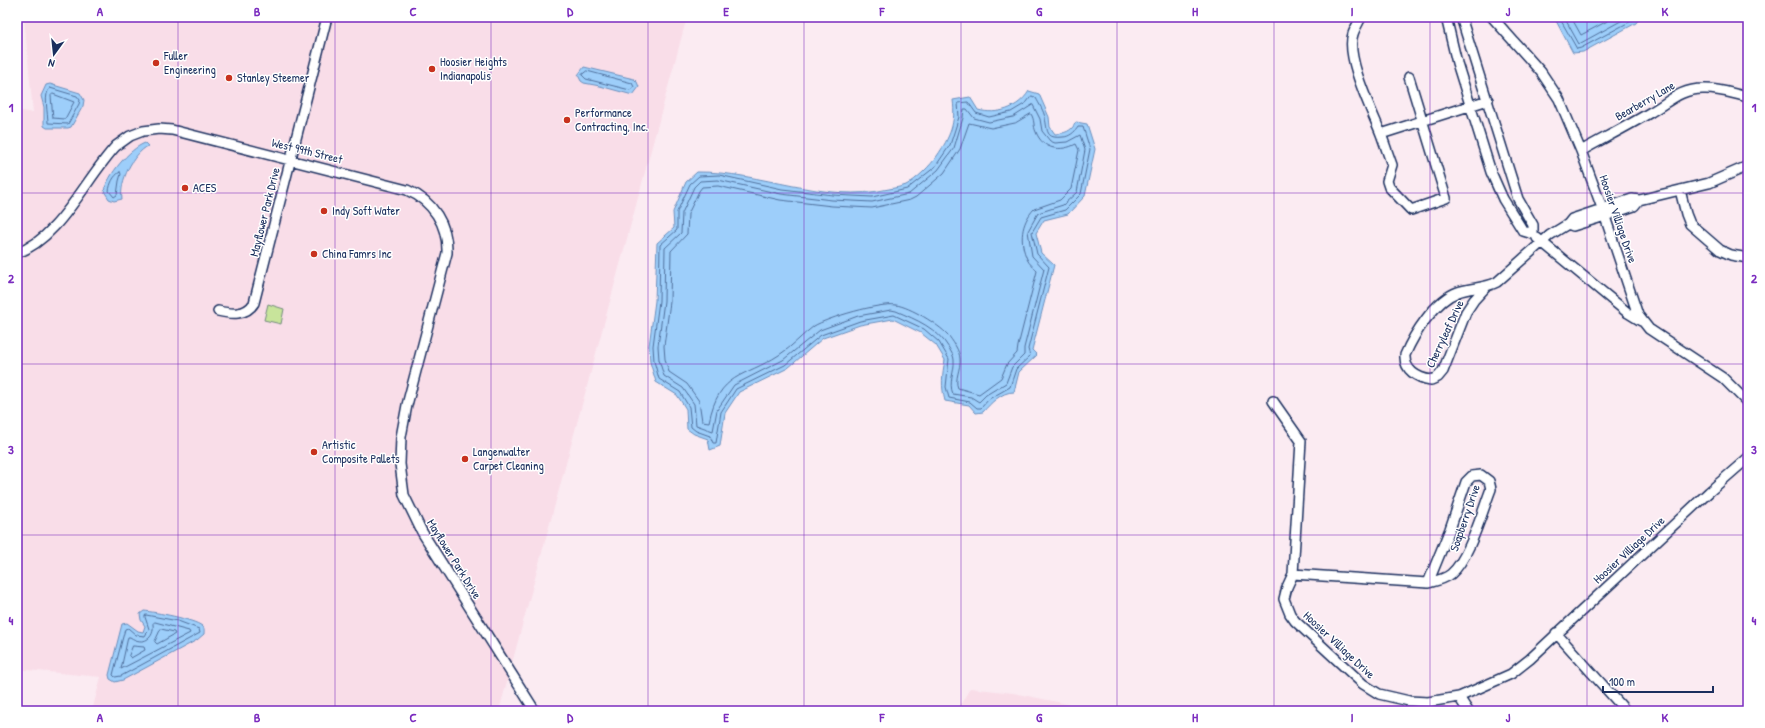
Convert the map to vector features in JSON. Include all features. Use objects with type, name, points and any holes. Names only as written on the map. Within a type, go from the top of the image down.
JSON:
[{"type":"street","name":"Mayflower Park Drive","points":[[218,311],[238,313],[247,310],[254,303],[327,17]]},
{"type":"street","points":[[1361,17],[1352,34],[1352,48],[1359,79],[1392,165],[1387,181],[1390,187],[1411,210],[1446,198],[1409,77]]},
{"type":"street","points":[[1446,17],[1457,63],[1491,172],[1503,199],[1523,231],[1533,234],[1541,243],[1628,313],[1644,323]]},
{"type":"street","points":[[1461,17],[1518,199],[1532,225],[1533,234]]},
{"type":"street","name":"Hoosier Villiage Drive","points":[[1492,17],[1549,82],[1559,99],[1581,151],[1634,306],[1644,323],[1658,335],[1723,378],[1748,402]]},
{"type":"street","name":"Bearberry Lane","points":[[1581,151],[1682,93],[1702,89],[1731,91],[1748,98]]},
{"type":"street","points":[[1381,134],[1488,100]]},
{"type":"street","name":"West 99th Street","points":[[17,253],[36,244],[58,223],[110,153],[124,140],[137,133],[150,130],[172,130],[291,159],[407,190],[422,198],[434,210],[440,220],[447,241],[446,258],[407,406]]},
{"type":"street","name":"Cherryleaf Drive","points":[[1486,287],[1456,292],[1430,313],[1405,355],[1406,366],[1415,374],[1431,380],[1441,374],[1466,312],[1474,300],[1486,287],[1500,280],[1550,235],[1568,224],[1572,218],[1603,212],[1632,199],[1639,200],[1717,181],[1748,166]]},
{"type":"street","points":[[1680,190],[1690,224],[1720,250],[1731,255],[1748,258]]},
{"type":"street","name":"Hoosier Villiage Drive","points":[[1273,401],[1301,441],[1293,574],[1287,587],[1284,599],[1290,614],[1363,684],[1379,694],[1409,701],[1428,702],[1459,697],[1511,674],[1530,659],[1708,492],[1748,458]]},
{"type":"street","name":"Mayflower Park Drive","points":[[407,406],[401,437],[400,457],[404,495],[422,532],[534,711]]},
{"type":"street","name":"Soapberry Drive","points":[[1293,574],[1428,583],[1441,580],[1451,574],[1463,561],[1491,489],[1489,481],[1481,475],[1472,476],[1466,482],[1450,529],[1428,583]]},
{"type":"street","points":[[1556,633],[1626,711]]},
{"type":"street","points":[[1459,697],[1468,711]]},
{"type":"shaded area","points":[[24,17],[687,17],[499,711],[92,711],[101,677],[17,669],[17,110],[33,113]]},
{"type":"shaded area","points":[[970,688],[1013,693],[1102,711],[957,711]]},
{"type":"green space","points":[[268,304],[284,309],[281,324],[264,320]]},
{"type":"water","points":[[1554,17],[1640,17],[1636,23],[1583,52],[1573,53]]},
{"type":"water","points":[[584,67],[634,79],[639,87],[633,95],[584,83],[578,75]]},
{"type":"water","points":[[50,84],[80,93],[84,100],[83,106],[71,127],[47,128],[44,126],[44,107],[41,96],[46,85]]},
{"type":"water","points":[[1029,91],[1039,94],[1049,117],[1050,127],[1055,134],[1067,131],[1072,128],[1076,122],[1087,124],[1095,149],[1085,196],[1068,214],[1044,220],[1036,233],[1041,253],[1054,265],[1032,350],[1037,355],[1019,372],[1014,392],[1009,392],[1001,396],[983,412],[976,413],[969,405],[945,401],[942,380],[945,360],[936,345],[921,333],[893,319],[860,325],[823,338],[788,368],[739,392],[725,413],[720,446],[710,450],[708,439],[694,434],[687,429],[686,409],[677,395],[656,382],[650,362],[649,346],[655,301],[657,243],[674,228],[673,212],[686,182],[697,172],[744,176],[792,186],[840,193],[865,193],[906,185],[923,172],[942,149],[949,136],[953,123],[953,100],[970,97],[978,110],[992,112],[1000,111],[1013,106]]},
{"type":"water","points":[[145,143],[148,146],[137,155],[125,176],[122,199],[114,201],[109,199],[104,191],[115,170],[132,151]]},
{"type":"water","points":[[144,611],[174,616],[197,623],[204,628],[204,634],[197,640],[123,680],[115,682],[110,679],[109,675],[122,624],[127,623],[138,631],[143,632],[145,626],[141,620],[140,614]]},
{"type":"place","name":"Fuller Engineering","points":[[156,63]]},
{"type":"place","name":"Hoosier Heights Indianapolis","points":[[432,69]]},
{"type":"place","name":"Stanley Steemer","points":[[229,78]]},
{"type":"place","name":"Performance Contracting, Inc.","points":[[567,120]]},
{"type":"place","name":"ACES","points":[[185,188]]},
{"type":"place","name":"Indy Soft Water","points":[[324,211]]},
{"type":"place","name":"China Famrs Inc","points":[[314,254]]},
{"type":"place","name":"Artistic Composite Pallets","points":[[314,452]]},
{"type":"place","name":"Langenwalter Carpet Cleaning","points":[[465,459]]}]
